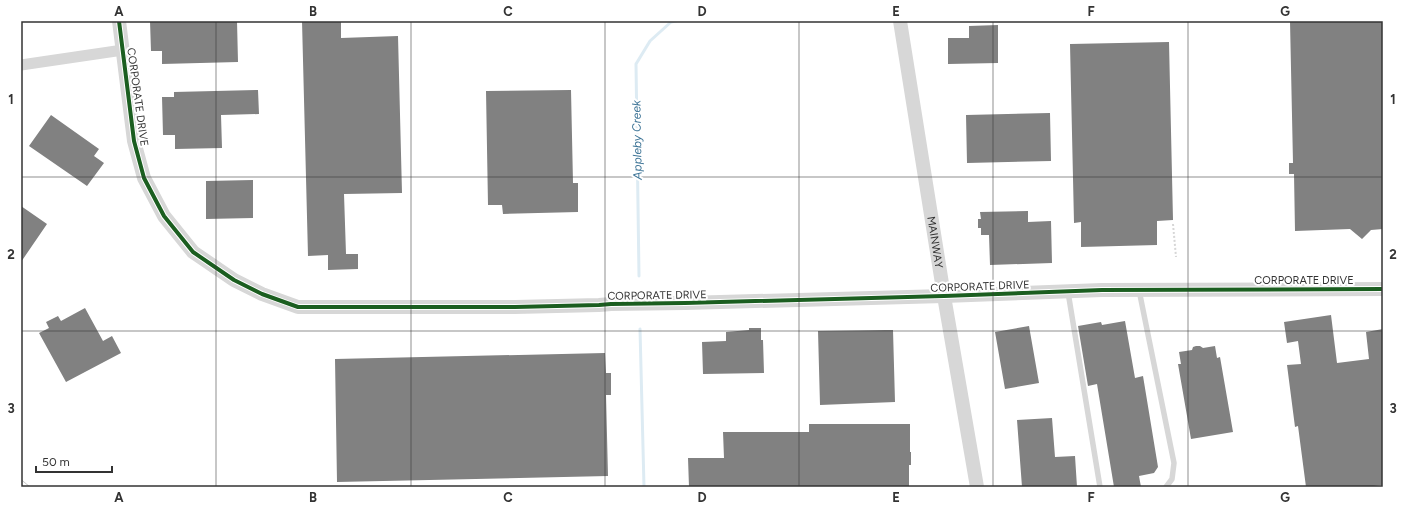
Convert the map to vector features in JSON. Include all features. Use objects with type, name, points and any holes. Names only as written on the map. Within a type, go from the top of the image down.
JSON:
[{"type":"street","name":"CORPORATE DRIVE","points":[[118,21],[134,141],[144,178],[164,216],[193,252],[234,280],[262,294],[298,307],[515,307],[944,296],[1068,291],[1383,289]]},
{"type":"street","name":"MAINWAY","points":[[900,21],[944,296],[977,487]]},
{"type":"street","points":[[21,64],[123,50]]},
{"type":"lane","points":[[1139,290],[1174,463],[1172,479],[1166,487]]},
{"type":"lane","points":[[1068,291],[1100,487]]},
{"type":"path","points":[[1173,224],[1176,257]]},
{"type":"building","points":[[150,21],[237,21],[238,62],[162,64],[162,51],[151,51]]},
{"type":"building","points":[[302,21],[341,21],[341,38],[398,36],[402,193],[344,194],[346,254],[358,254],[358,269],[328,270],[328,255],[308,256]]},
{"type":"building","points":[[1290,21],[1383,21],[1383,229],[1371,230],[1362,239],[1350,229],[1295,231],[1294,174],[1289,174],[1289,163],[1293,163]]},
{"type":"building","points":[[998,25],[998,63],[948,64],[948,38],[969,38],[969,26]]},
{"type":"building","points":[[1169,42],[1173,220],[1157,221],[1157,245],[1081,247],[1081,222],[1074,223],[1070,44]]},
{"type":"building","points":[[258,90],[259,114],[221,115],[222,148],[175,149],[175,135],[163,135],[162,97],[174,97],[174,92]]},
{"type":"building","points":[[571,90],[573,183],[578,183],[578,212],[503,214],[502,205],[488,205],[486,91]]},
{"type":"building","points":[[1050,113],[1051,161],[967,163],[966,115]]},
{"type":"building","points":[[51,115],[99,149],[94,156],[104,163],[87,186],[29,146]]},
{"type":"building","points":[[253,180],[253,218],[206,219],[206,181]]},
{"type":"building","points":[[21,206],[47,224],[21,262]]},
{"type":"building","points":[[1028,211],[1028,222],[1051,221],[1052,263],[990,265],[989,235],[981,235],[981,228],[978,228],[978,219],[981,219],[980,212]]},
{"type":"building","points":[[85,308],[103,341],[112,336],[121,353],[66,382],[39,333],[49,328],[46,322],[58,316],[61,321]]},
{"type":"building","points":[[1331,315],[1337,363],[1369,359],[1366,332],[1383,329],[1383,485],[1364,487],[1306,487],[1298,426],[1295,427],[1287,365],[1301,364],[1298,341],[1287,343],[1284,322]]},
{"type":"building","points":[[1125,321],[1135,378],[1143,376],[1158,467],[1154,473],[1139,476],[1141,487],[1114,487],[1097,384],[1088,386],[1078,326],[1101,322],[1102,325]]},
{"type":"building","points":[[1029,326],[1039,383],[1005,389],[995,332]]},
{"type":"building","points":[[749,328],[761,328],[764,373],[703,374],[702,342],[726,341],[726,332],[749,330]]},
{"type":"building","points":[[893,330],[895,402],[820,405],[818,331]]},
{"type":"building","points":[[1196,346],[1203,348],[1215,346],[1217,358],[1220,357],[1233,432],[1191,439],[1178,364],[1181,364],[1179,352],[1192,350],[1193,347]]},
{"type":"building","points":[[605,353],[606,373],[611,373],[611,395],[606,395],[608,476],[337,482],[335,359]]},
{"type":"building","points":[[1052,418],[1055,457],[1075,456],[1077,487],[1022,487],[1017,420]]},
{"type":"building","points":[[809,424],[910,424],[911,465],[909,465],[909,487],[689,487],[688,458],[724,458],[723,432],[809,432]]},
{"type":"waterway","name":"Appleby Creek","points":[[639,276],[636,64],[650,41],[671,22],[676,21]]},
{"type":"waterway","name":"Appleby Creek","points":[[640,329],[644,487]]},
{"type":"railway","points":[[21,482],[27,487]]},
{"type":"cycle path","points":[[119,21],[134,141],[144,178],[164,216],[193,252],[234,280],[262,294],[298,307],[515,307],[944,296],[1102,290],[1383,289]]}]
